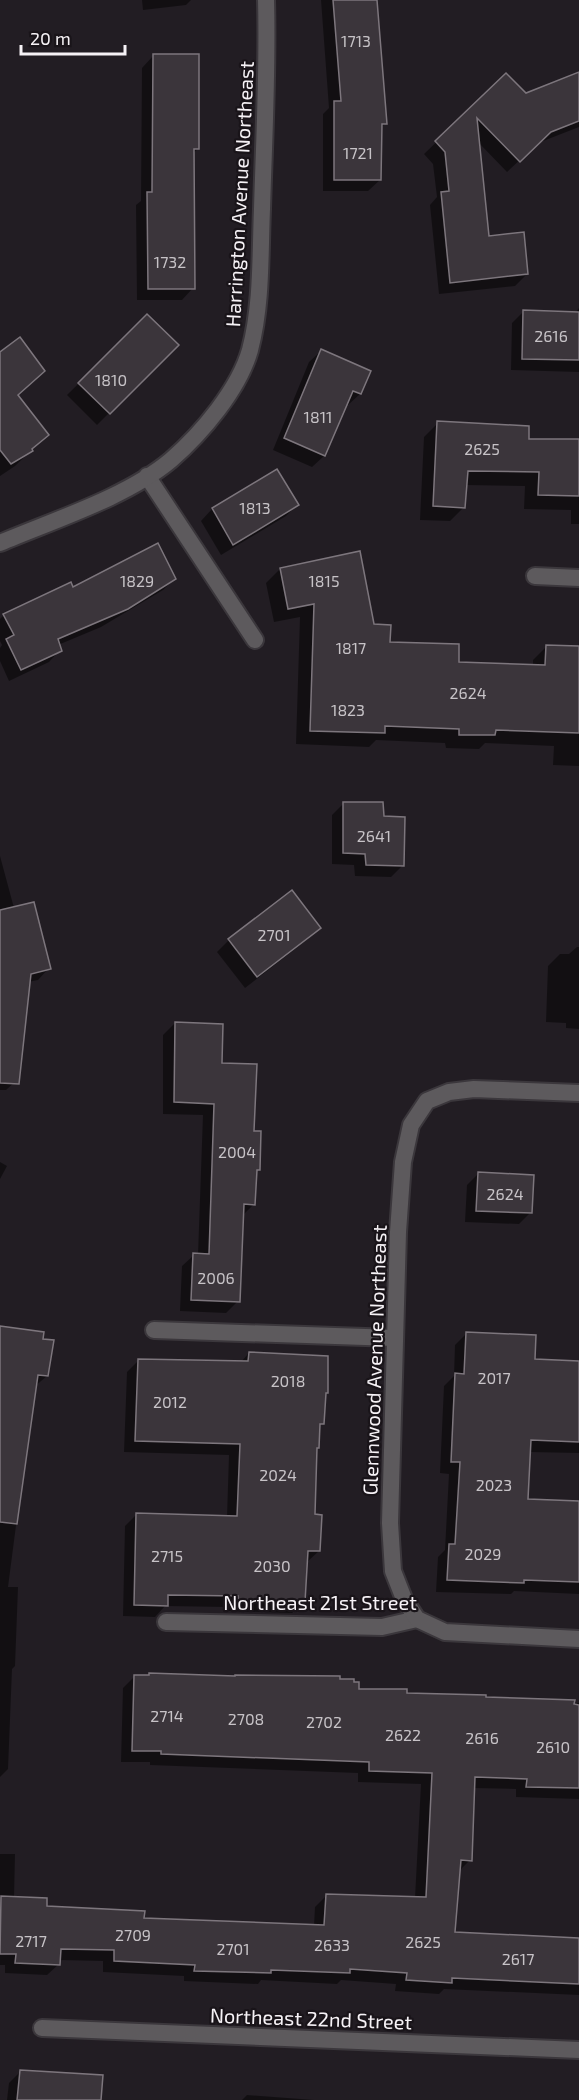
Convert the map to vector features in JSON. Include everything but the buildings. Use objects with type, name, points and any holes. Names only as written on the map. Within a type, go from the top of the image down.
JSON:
[{"type":"street","name":"Harrington Avenue Northeast","points":[[0,543],[129,489],[170,461],[200,433],[229,394],[249,351],[258,305],[267,58],[266,0]]},
{"type":"street","points":[[147,476],[255,640]]},
{"type":"street","points":[[535,576],[579,578]]},
{"type":"street","name":"Glennwood Avenue Northeast","points":[[417,1619],[404,1599],[393,1571],[390,1523],[398,1232],[402,1162],[411,1125],[427,1101],[449,1092],[474,1089],[579,1093]]},
{"type":"street","points":[[154,1330],[395,1338]]},
{"type":"street","name":"Northeast 21st Street","points":[[166,1622],[382,1627],[417,1619],[444,1632],[579,1639]]},
{"type":"street","name":"Northeast 22nd Street","points":[[42,2028],[579,2050]]}]
